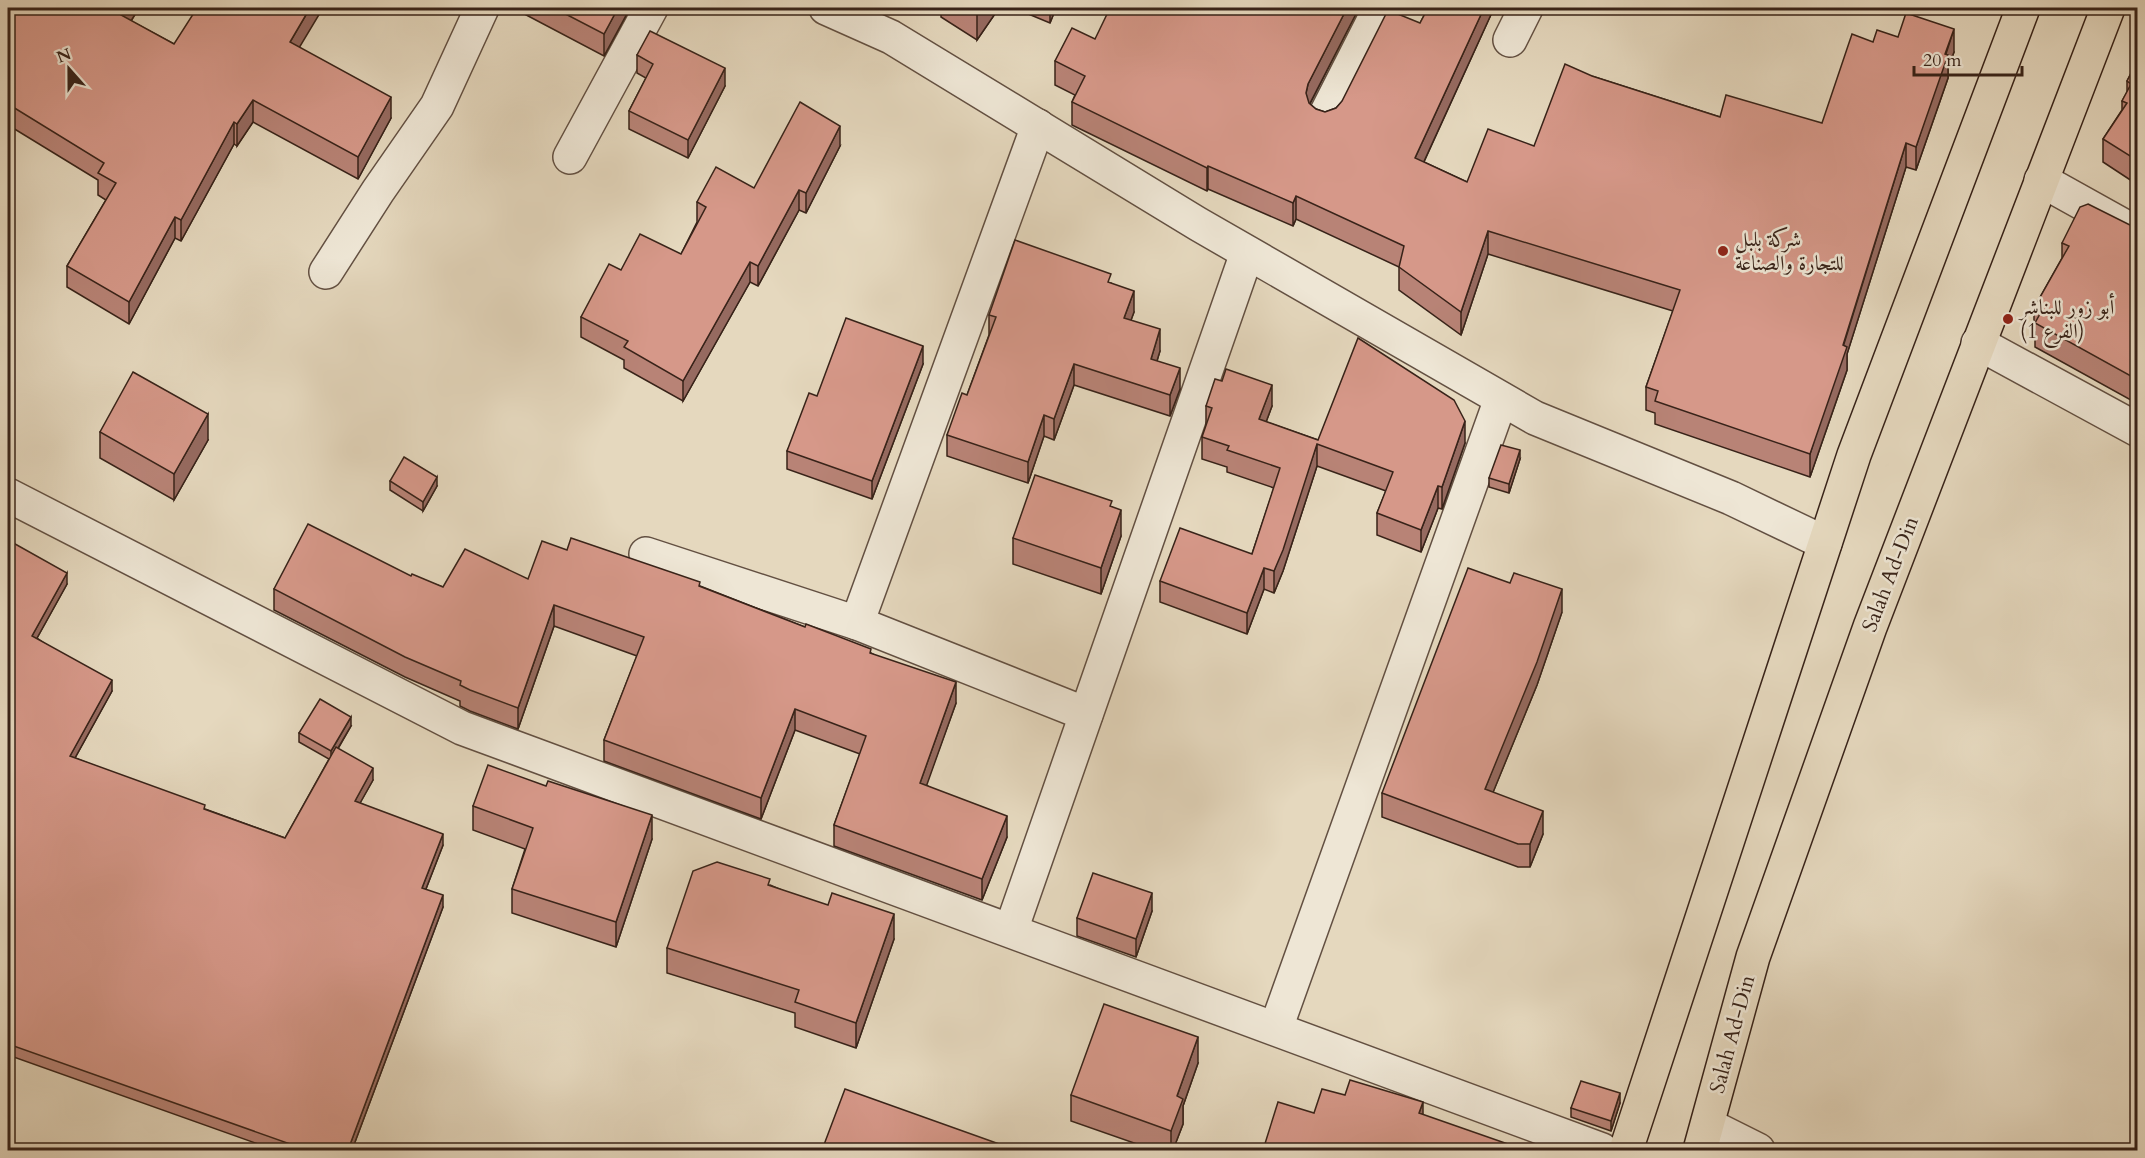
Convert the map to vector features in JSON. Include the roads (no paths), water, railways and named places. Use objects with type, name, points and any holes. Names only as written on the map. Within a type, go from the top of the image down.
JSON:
[{"type":"highway","points":[[1626,1150],[1854,455],[2023,8]]},
{"type":"highway","name":"Salah Ad-Din","points":[[1704,1138],[1753,957],[1870,627],[2108,8]]},
{"type":"street","points":[[326,272],[437,106],[482,8]]},
{"type":"street","points":[[570,157],[651,8]]},
{"type":"street","points":[[826,8],[891,37],[1247,253],[1535,418],[1731,498],[1825,543]]},
{"type":"street","points":[[1325,116],[1380,8]]},
{"type":"street","points":[[1510,40],[1526,8]]},
{"type":"street","points":[[856,623],[1038,126]]},
{"type":"street","points":[[2041,180],[2138,234]]},
{"type":"street","points":[[1011,930],[1247,253]]},
{"type":"street","points":[[1978,343],[2138,430]]},
{"type":"street","points":[[1276,1028],[1501,399]]},
{"type":"street","points":[[8,495],[462,728],[1602,1150]]},
{"type":"street","points":[[646,554],[856,623],[1086,714]]},
{"type":"street","points":[[1704,1138],[1758,1150]]},
{"type":"place","name":"شركة بلبل للتجارة والصناعة","points":[[1723,251]]},
{"type":"place","name":"أبو زور للبناشر (الفرع 1)","points":[[2008,319]]}]
